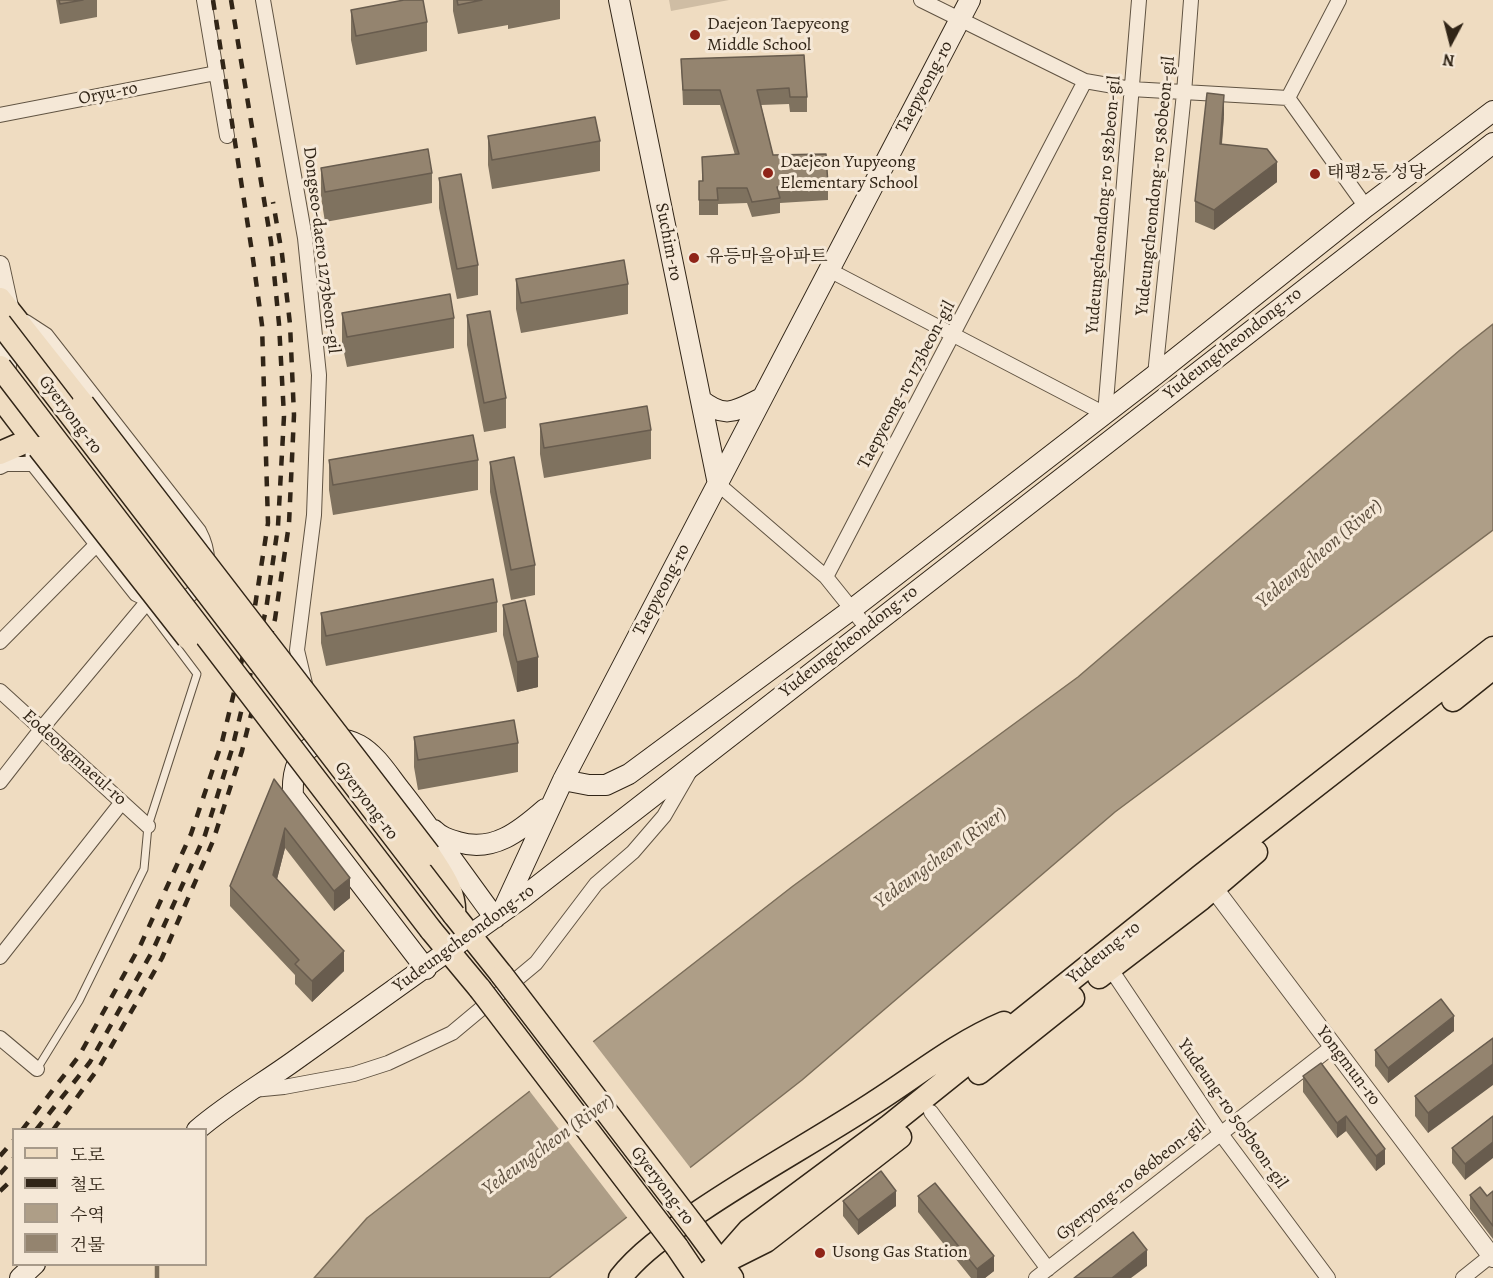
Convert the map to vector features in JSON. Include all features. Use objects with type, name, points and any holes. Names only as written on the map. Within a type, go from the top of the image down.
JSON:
[{"type":"main road","name":"Suchim-ro","points":[[619,0],[718,484]]},
{"type":"main road","name":"Taepyeong-ro","points":[[499,915],[563,780],[970,0]]},
{"type":"main road","name":"Yudeungcheondong-ro","points":[[563,780],[589,785],[606,785],[629,774],[851,610],[1155,375],[1366,207],[1493,111]]},
{"type":"main road","name":"Yudeungcheondong-ro","points":[[199,1128],[499,915],[1493,143]]},
{"type":"main road","points":[[3,311],[83,404],[429,854],[446,881],[455,903],[454,915]]},
{"type":"main road","name":"Gyeryong-ro","points":[[3,311],[454,915],[726,1270]]},
{"type":"main road","name":"Gyeryong-ro","points":[[0,367],[431,930],[480,988],[700,1278]]},
{"type":"main road","points":[[701,400],[715,411],[736,411],[762,398]]},
{"type":"main road","points":[[2,404],[35,450],[415,927],[431,930]]},
{"type":"main road","points":[[0,453],[35,450]]},
{"type":"main road","name":"Yudeung-ro","points":[[700,1278],[726,1270],[931,1112],[1110,968],[1209,881],[1493,648]]},
{"type":"main road","name":"Yudeung-ro","points":[[726,1270],[749,1230],[889,1126],[1030,1012],[1209,881],[1236,867],[1493,668]]},
{"type":"main road","points":[[426,969],[293,796],[292,781],[297,762],[307,750],[319,742],[333,739],[347,740],[359,745],[377,760],[499,915]]},
{"type":"main road","points":[[421,816],[440,836],[467,845],[486,845],[507,838],[521,830],[552,803]]},
{"type":"main road","points":[[620,1278],[650,1248],[724,1195],[871,1105],[980,1033],[1030,1012]]},
{"type":"main road","points":[[20,1278],[33,1266]]},
{"type":"street","points":[[204,0],[227,136]]},
{"type":"street","name":"Dongseo-daero 1273beon-gil","points":[[263,0],[305,238],[319,375],[314,515],[297,650],[319,742]]},
{"type":"street","points":[[921,0],[1085,81],[1131,89],[1288,98]]},
{"type":"street","name":"Yudeungcheondong-ro 582beon-gil","points":[[1105,414],[1139,0]]},
{"type":"street","name":"Yudeungcheondong-ro 580beon-gil","points":[[1155,375],[1184,93],[1191,0]]},
{"type":"street","points":[[1288,98],[1339,0]]},
{"type":"street","name":"Oryu-ro","points":[[0,115],[216,73]]},
{"type":"street","name":"Taepyeong-ro 173beon-gil","points":[[826,577],[1085,81]]},
{"type":"street","points":[[1288,98],[1366,207]]},
{"type":"street","points":[[0,265],[3,311],[2,404]]},
{"type":"street","points":[[829,270],[1105,414]]},
{"type":"street","points":[[0,467],[35,450],[96,545],[148,601],[177,601],[190,595],[200,585],[207,572],[208,558],[202,537],[46,335],[3,311]]},
{"type":"street","points":[[718,484],[826,577],[867,628]]},
{"type":"street","points":[[0,642],[96,545]]},
{"type":"street","points":[[0,782],[148,601]]},
{"type":"street","name":"Eodeongmaeul-ro","points":[[0,691],[148,826]]},
{"type":"street","points":[[253,1090],[284,1087],[354,1074],[388,1064],[452,1033],[536,963],[596,884],[633,852],[664,816],[695,762]]},
{"type":"street","points":[[0,957],[122,801]]},
{"type":"street","name":"Yongmun-ro","points":[[1209,881],[1492,1256]]},
{"type":"street","name":"Yudeung-ro 505beon-gil","points":[[1110,968],[1221,1134],[1328,1278]]},
{"type":"street","points":[[0,1038],[37,1069]]},
{"type":"street","name":"Gyeryong-ro 686beon-gil","points":[[1036,1278],[1333,1046]]},
{"type":"street","points":[[931,1112],[1048,1269]]},
{"type":"street","points":[[1463,1278],[1492,1256]]},
{"type":"lane","points":[[37,1069],[79,1001],[144,868],[148,826],[197,674],[148,601]]},
{"type":"shaded area","points":[[669,0],[729,0],[671,11]]},
{"type":"water","name":"Yedeungcheon (River)","points":[[1493,324],[1493,530],[1115,812],[802,1080],[549,1278],[314,1278],[367,1218],[793,886],[1078,677]]},
{"type":"pier","points":[[591,1039],[692,1170],[629,1220],[528,1089]]},
{"type":"building","points":[[59,0],[83,0],[60,4]]},
{"type":"building","points":[[404,0],[423,0],[427,22],[356,36],[351,10]]},
{"type":"building","points":[[457,0],[482,0],[458,5]]},
{"type":"building","points":[[804,55],[807,97],[790,97],[789,88],[757,90],[773,155],[826,154],[828,185],[777,187],[780,198],[752,202],[747,188],[717,188],[718,200],[699,200],[699,181],[703,181],[702,157],[739,154],[720,90],[683,90],[681,59]]},
{"type":"building","points":[[1207,93],[1224,95],[1220,144],[1267,149],[1277,162],[1214,210],[1195,201]]},
{"type":"building","points":[[595,117],[600,141],[492,160],[488,136]]},
{"type":"building","points":[[428,149],[432,173],[325,192],[321,168]]},
{"type":"building","points":[[461,174],[478,265],[457,269],[439,178]]},
{"type":"building","points":[[624,260],[628,284],[521,303],[516,279]]},
{"type":"building","points":[[450,294],[454,318],[347,337],[342,313]]},
{"type":"building","points":[[490,311],[506,398],[484,403],[467,315]]},
{"type":"building","points":[[647,406],[651,430],[544,448],[540,424]]},
{"type":"building","points":[[473,435],[478,460],[333,485],[329,460]]},
{"type":"building","points":[[514,457],[535,565],[511,570],[490,462]]},
{"type":"building","points":[[493,579],[497,602],[326,636],[321,613]]},
{"type":"building","points":[[525,600],[538,657],[517,662],[503,605]]},
{"type":"building","points":[[514,720],[518,743],[418,760],[414,737]]},
{"type":"building","points":[[274,779],[350,878],[334,891],[285,828],[273,875],[344,951],[312,981],[295,964],[299,960],[230,886]]},
{"type":"building","points":[[1441,999],[1454,1016],[1388,1068],[1375,1050]]},
{"type":"building","points":[[1493,1038],[1493,1064],[1428,1113],[1415,1096]]},
{"type":"building","points":[[1321,1063],[1385,1149],[1376,1156],[1346,1116],[1337,1123],[1303,1076]]},
{"type":"building","points":[[1493,1116],[1493,1142],[1465,1164],[1452,1148]]},
{"type":"building","points":[[881,1171],[896,1191],[858,1220],[843,1201]]},
{"type":"building","points":[[935,1183],[994,1256],[977,1269],[918,1196]]},
{"type":"building","points":[[1480,1187],[1487,1196],[1493,1191],[1493,1226],[1470,1195]]},
{"type":"building","points":[[1133,1232],[1147,1250],[1112,1278],[1074,1278]]},
{"type":"waterway","points":[[157,1266],[157,1278]]},
{"type":"railway","points":[[24,1128],[79,1056],[141,944],[191,834],[222,742],[255,606],[268,523],[262,325],[213,0]]},
{"type":"railway","points":[[38,1128],[90,1062],[152,952],[205,835],[232,749],[266,610],[278,526],[284,416],[279,324],[271,242],[231,0]]},
{"type":"railway","points":[[54,1128],[100,1066],[162,958],[213,841],[242,751],[275,619],[289,524],[294,415],[290,324],[273,202]]},
{"type":"railway","points":[[0,1156],[12,1142]]},
{"type":"railway","points":[[0,1174],[12,1160]]},
{"type":"railway","points":[[0,1191],[12,1180]]},
{"type":"place","name":"Daejeon Taepyeong Middle School","points":[[695,35]]},
{"type":"place","name":"Daejeon Yupyeong Elementary School","points":[[768,173]]},
{"type":"place","name":"태평2동 성당","points":[[1315,174]]},
{"type":"place","name":"유등마을아파트","points":[[694,258]]},
{"type":"place","name":"Usong Gas Station","points":[[820,1253]]}]
